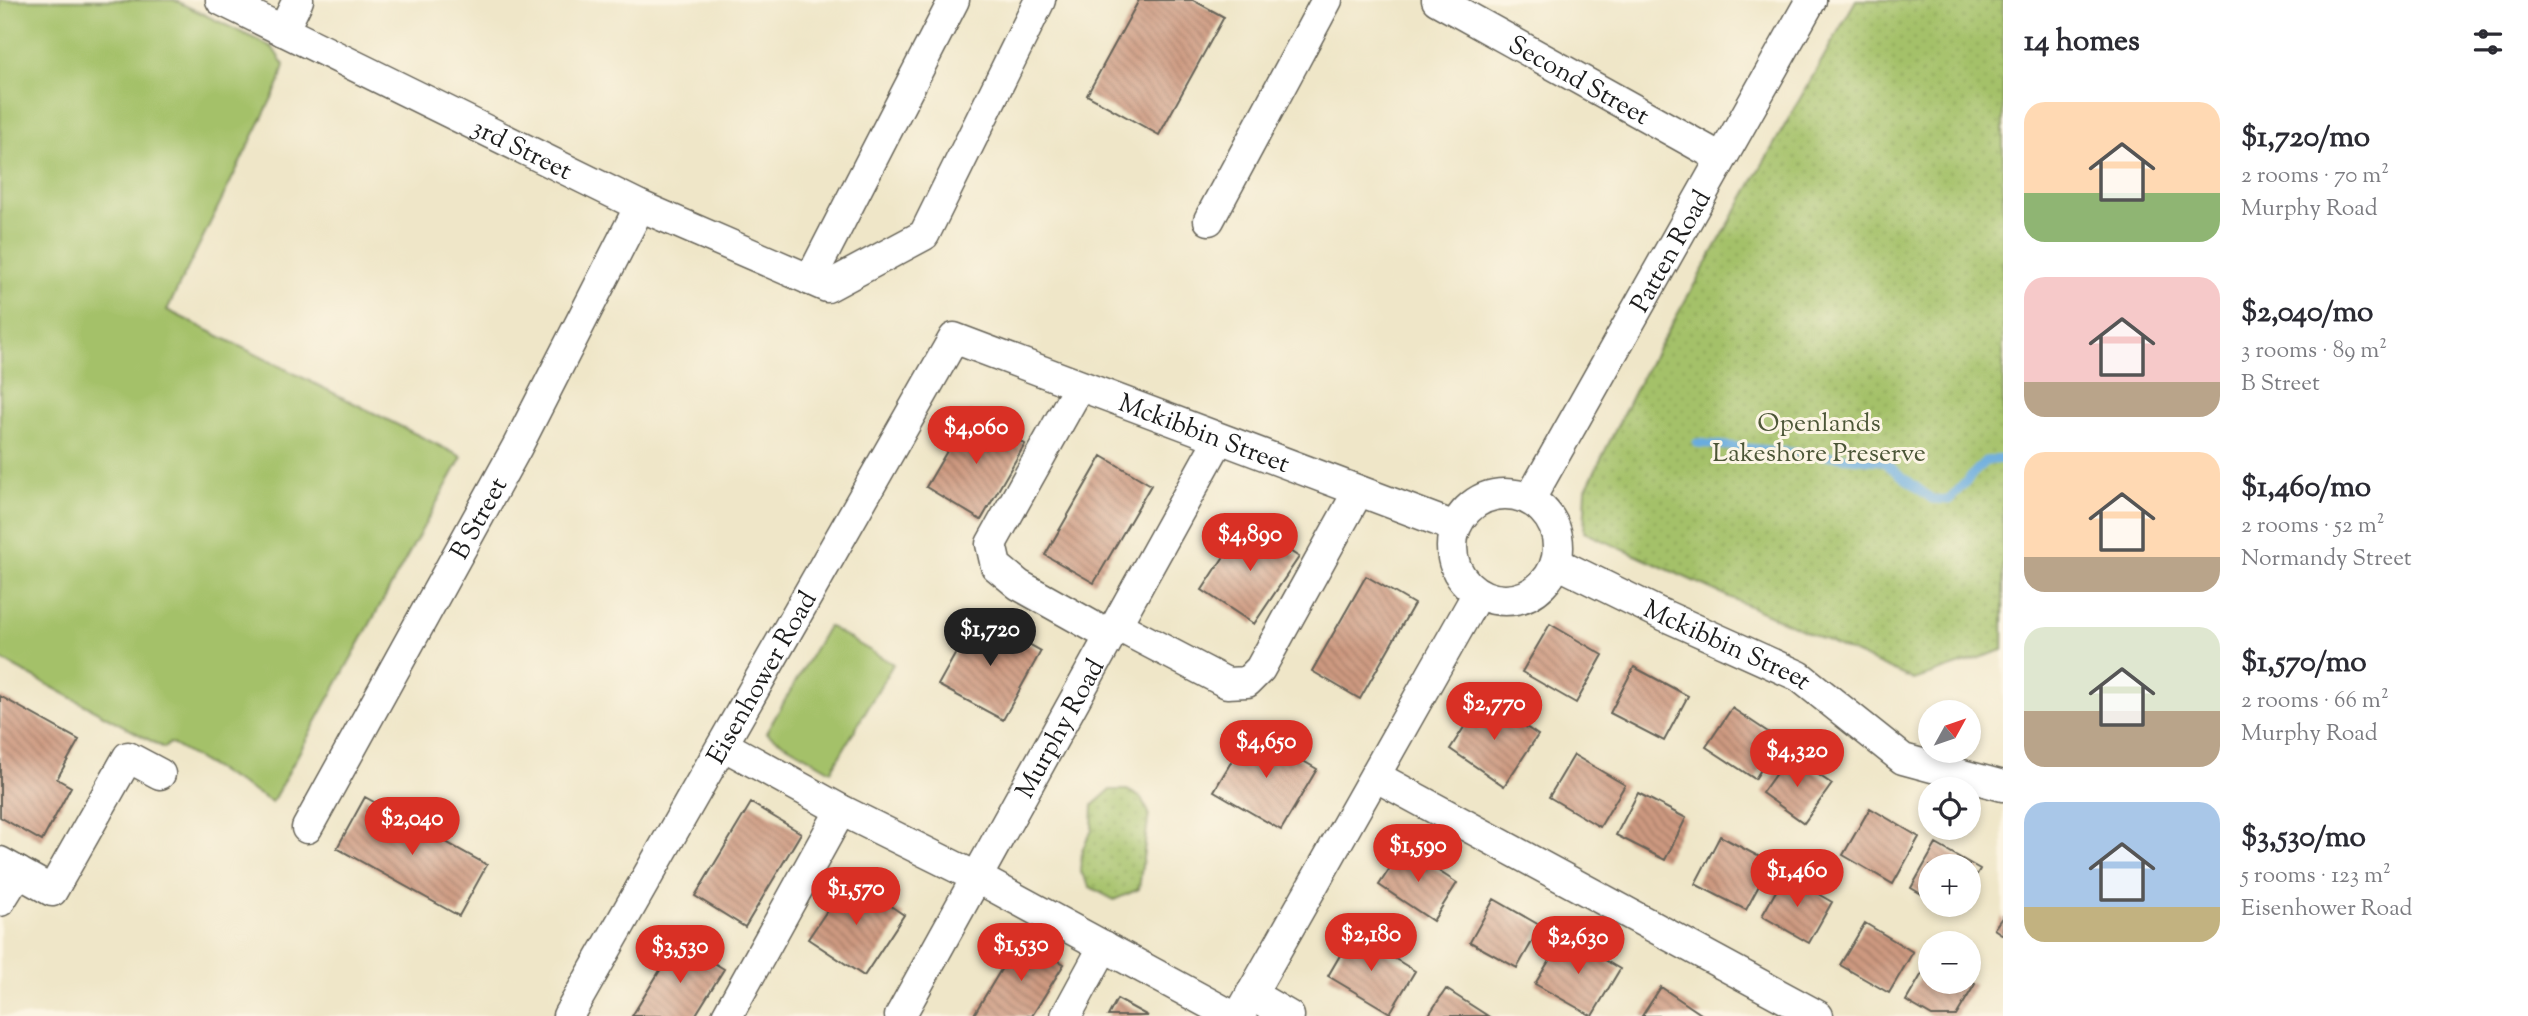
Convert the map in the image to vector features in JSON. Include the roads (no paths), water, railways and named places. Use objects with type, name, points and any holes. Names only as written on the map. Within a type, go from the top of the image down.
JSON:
[{"type":"street","name":"3rd Street","points":[[221,0],[640,206],[818,284]]},
{"type":"street","points":[[283,31],[298,0]]},
{"type":"street","points":[[818,284],[954,0]]},
{"type":"street","points":[[818,284],[924,235],[1040,0]]},
{"type":"street","points":[[1209,220],[1327,0]]},
{"type":"street","name":"Second Street","points":[[1437,0],[1721,158]]},
{"type":"street","name":"Patten Road","points":[[1530,499],[1811,0]]},
{"type":"street","name":"B Street","points":[[307,828],[517,447],[640,206]]},
{"type":"street","name":"Mckibbin Street","points":[[954,338],[1455,527]]},
{"type":"street","name":"Eisenhower Road","points":[[568,1016],[954,338]]},
{"type":"street","points":[[1079,387],[991,544],[996,566],[1019,585],[1227,683],[1247,682],[1260,669],[1358,492]]},
{"type":"street","name":"Murphy Road","points":[[900,1016],[1219,439]]},
{"type":"street","points":[[1494,494],[1512,494],[1530,499],[1544,510],[1555,526],[1559,544],[1557,563],[1549,579],[1536,592],[1520,599],[1503,601],[1486,598],[1460,576],[1453,561],[1451,544],[1455,527],[1476,501],[1494,494]]},
{"type":"street","name":"Mckibbin Street","points":[[1557,563],[1658,613],[1799,676],[1903,759],[2003,786]]},
{"type":"street","points":[[1241,1009],[1478,593]]},
{"type":"street","points":[[723,744],[841,810],[976,877],[1104,946],[1241,1009],[1289,1016]]},
{"type":"street","points":[[0,901],[9,867],[52,891],[128,757],[160,774]]},
{"type":"street","points":[[1375,776],[1818,1016]]},
{"type":"street","points":[[727,1016],[841,810]]},
{"type":"street","points":[[1066,1016],[1104,946]]},
{"type":"waterway","points":[[1697,443],[1882,461],[1932,499],[1949,500],[1985,461],[2003,459]]},
{"type":"park label","name":"Openlands Lakeshore Preserve","points":[[1819,436]]}]
